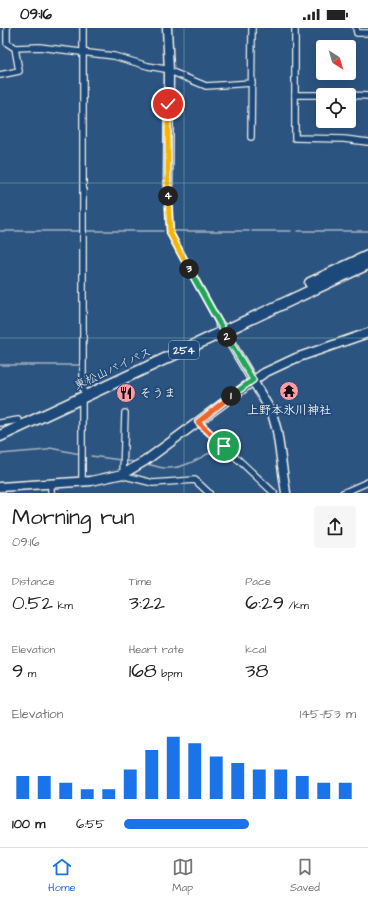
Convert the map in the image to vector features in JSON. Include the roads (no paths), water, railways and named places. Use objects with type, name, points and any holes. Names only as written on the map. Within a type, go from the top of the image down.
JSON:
[{"type":"highway","name":"東松山バイパス","points":[[0,436],[83,394],[368,256]]},
{"type":"highway","name":"東松山バイパス","points":[[222,328],[368,264]]},
{"type":"highway","name":"東松山バイパス","points":[[0,428],[83,394]]},
{"type":"street","points":[[7,28],[7,42],[15,48],[39,48],[114,56],[169,71],[206,86],[252,83]]},
{"type":"street","points":[[82,482],[83,28]]},
{"type":"street","points":[[167,28],[169,71],[168,190],[170,233],[222,328],[268,405],[274,420],[286,493]]},
{"type":"street","points":[[251,137],[252,28]]},
{"type":"street","points":[[294,28],[294,138],[344,139],[368,142]]},
{"type":"street","points":[[356,28],[357,33],[368,33]]},
{"type":"street","points":[[0,75],[19,71],[15,48]]},
{"type":"street","points":[[295,96],[316,95]]},
{"type":"street","points":[[356,95],[368,96]]},
{"type":"street","points":[[0,488],[82,482],[123,474],[145,461],[253,380],[281,364],[368,333]]},
{"type":"street","points":[[123,474],[125,413]]},
{"type":"street","points":[[0,423],[18,420]]},
{"type":"street","points":[[0,442],[29,422]]},
{"type":"street","points":[[198,422],[274,493]]},
{"type":"street","points":[[123,474],[128,478],[152,484],[195,480],[209,493]]},
{"type":"street","points":[[343,493],[368,482]]},
{"type":"street","points":[[51,484],[51,493]]},
{"type":"waterway","points":[[0,231],[80,231]]},
{"type":"waterway","points":[[86,231],[163,231]]},
{"type":"waterway","points":[[175,231],[249,231]]},
{"type":"waterway","points":[[252,231],[291,231]]},
{"type":"waterway","points":[[297,231],[368,231]]},
{"type":"waterway","points":[[0,365],[81,365]]},
{"type":"waterway","points":[[0,454],[47,450],[50,448],[80,454]]},
{"type":"waterway","points":[[147,464],[164,468],[175,468],[191,463],[211,452],[217,456],[225,450]]},
{"type":"waterway","points":[[91,456],[121,460]]},
{"type":"waterway","points":[[127,461],[136,462]]},
{"type":"place","name":"上野本氷川神社","points":[[289,391]]},
{"type":"place","name":"そうま","points":[[126,393]]}]
